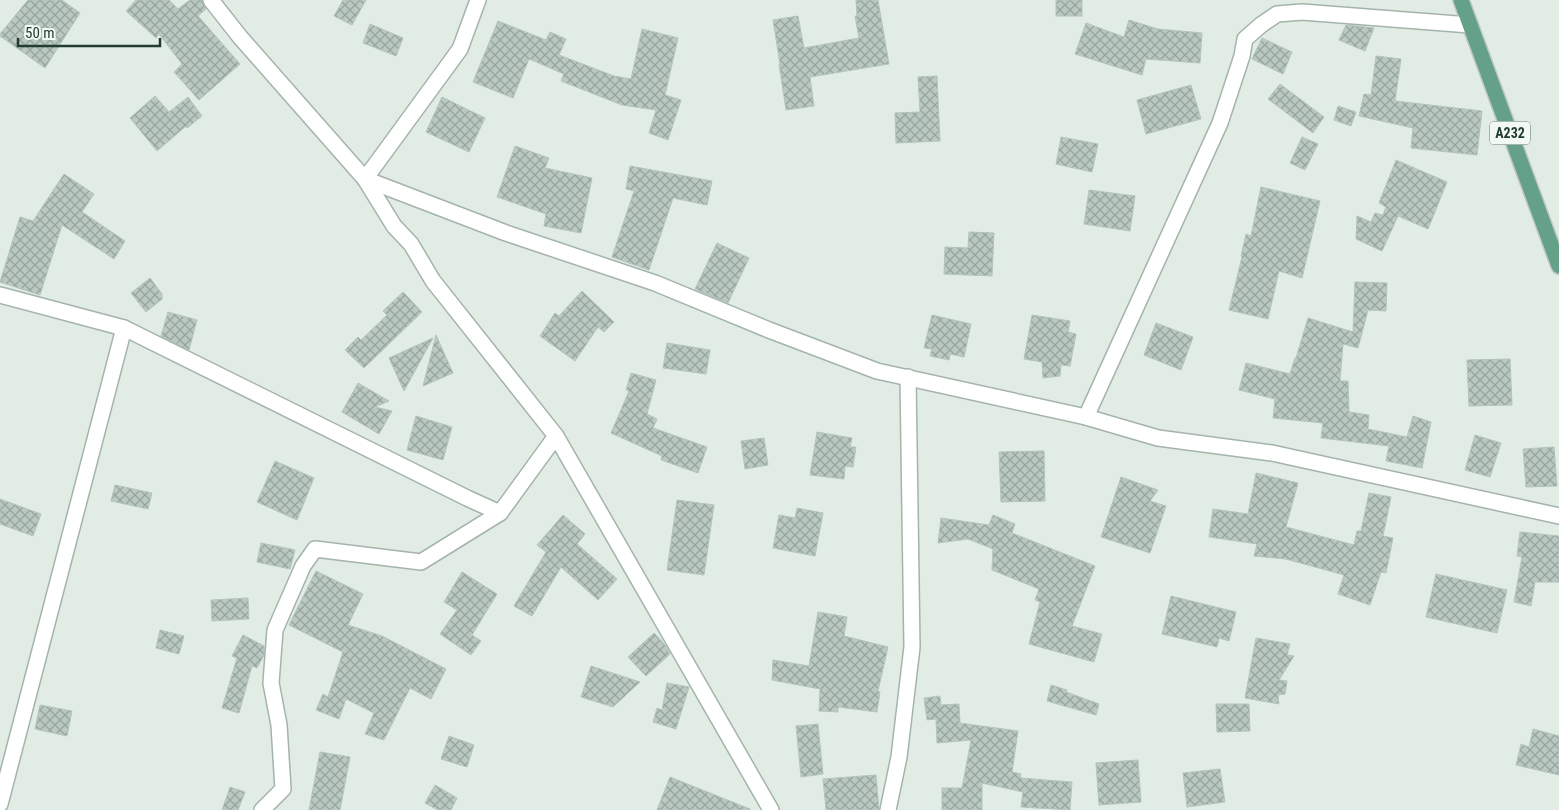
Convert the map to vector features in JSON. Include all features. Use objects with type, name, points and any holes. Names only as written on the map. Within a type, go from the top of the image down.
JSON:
[{"type":"main road","name":"A232","points":[[1460,0],[1559,266]]},
{"type":"street","points":[[211,0],[240,37],[365,179],[394,226],[411,244],[433,281],[556,436],[771,810]]},
{"type":"street","points":[[365,179],[460,49],[478,0]]},
{"type":"street","points":[[1086,417],[1220,123],[1245,39],[1260,25],[1277,14],[1302,12],[1470,25]]},
{"type":"street","points":[[365,179],[506,233],[655,283],[769,330],[877,371],[1086,417],[1158,438],[1272,453],[1559,516]]},
{"type":"street","points":[[0,295],[124,328],[500,513]]},
{"type":"street","points":[[0,804],[124,328]]},
{"type":"street","points":[[888,810],[900,757],[912,647],[908,377]]},
{"type":"street","points":[[262,810],[283,789],[279,725],[271,682],[275,630],[302,566],[314,549],[421,562],[500,513],[556,436]]},
{"type":"building","points":[[28,0],[62,0],[80,13],[45,68],[0,36]]},
{"type":"building","points":[[136,0],[169,0],[178,9],[190,0],[202,0],[206,9],[198,16],[240,64],[199,100],[174,72],[182,64],[159,34],[156,38],[126,11]]},
{"type":"building","points":[[343,0],[366,0],[352,25],[334,16]]},
{"type":"building","points":[[856,0],[878,0],[889,64],[810,77],[814,106],[786,110],[773,20],[798,16],[804,48],[859,38],[855,16],[857,16]]},
{"type":"building","points":[[1056,0],[1082,0],[1082,16],[1056,16]]},
{"type":"building","points":[[1129,20],[1158,29],[1202,33],[1200,63],[1146,59],[1142,75],[1075,54],[1086,23],[1124,37]]},
{"type":"building","points":[[498,21],[546,40],[550,32],[566,39],[559,55],[614,76],[631,79],[642,29],[678,38],[665,95],[681,100],[668,140],[649,133],[656,110],[622,105],[561,81],[564,74],[529,59],[513,98],[473,82]]},
{"type":"building","points":[[370,24],[403,38],[396,56],[363,43]]},
{"type":"building","points":[[1346,25],[1374,28],[1365,51],[1339,40]]},
{"type":"building","points":[[1262,38],[1292,52],[1283,74],[1252,59]]},
{"type":"building","points":[[1376,56],[1401,59],[1395,101],[1482,111],[1477,155],[1411,148],[1413,128],[1359,116],[1364,94],[1371,95]]},
{"type":"building","points":[[937,76],[940,141],[896,143],[895,113],[920,112],[918,77]]},
{"type":"building","points":[[1280,84],[1324,117],[1313,133],[1268,99]]},
{"type":"building","points":[[1191,85],[1201,119],[1146,134],[1137,100]]},
{"type":"building","points":[[155,96],[169,112],[188,97],[202,116],[187,128],[186,126],[157,151],[130,118]]},
{"type":"building","points":[[442,97],[485,118],[469,152],[426,132]]},
{"type":"building","points":[[1338,106],[1356,112],[1351,126],[1334,120]]},
{"type":"building","points":[[1061,137],[1098,144],[1092,172],[1056,164]]},
{"type":"building","points":[[1302,137],[1318,144],[1305,170],[1290,163]]},
{"type":"building","points":[[515,146],[549,158],[545,168],[592,178],[581,233],[544,226],[546,214],[497,197]]},
{"type":"building","points":[[1396,160],[1447,182],[1428,229],[1398,216],[1382,251],[1356,239],[1357,216],[1371,222],[1375,213],[1383,215],[1386,207],[1379,203]]},
{"type":"building","points":[[630,166],[712,181],[707,205],[673,198],[649,270],[612,257],[634,191],[626,189]]},
{"type":"building","points":[[64,174],[94,194],[82,212],[125,241],[114,259],[62,225],[40,295],[0,282],[20,217],[33,221]]},
{"type":"building","points":[[1261,187],[1320,201],[1302,278],[1279,271],[1268,319],[1229,310],[1246,234],[1251,236]]},
{"type":"building","points":[[1089,190],[1135,196],[1130,231],[1084,224]]},
{"type":"building","points":[[969,232],[994,233],[992,276],[944,274],[945,247],[968,248]]},
{"type":"building","points":[[717,243],[749,258],[728,303],[695,289]]},
{"type":"building","points":[[150,278],[162,294],[162,299],[146,312],[131,293]]},
{"type":"building","points":[[1355,282],[1387,283],[1386,311],[1368,310],[1358,348],[1343,344],[1340,381],[1348,381],[1349,412],[1369,415],[1368,429],[1407,437],[1413,416],[1431,422],[1422,468],[1386,461],[1389,446],[1321,438],[1323,423],[1273,418],[1275,399],[1239,390],[1246,363],[1290,374],[1308,318],[1353,332]]},
{"type":"building","points":[[582,291],[614,322],[604,332],[598,327],[575,361],[540,336],[555,313],[559,316]]},
{"type":"building","points":[[403,292],[422,312],[364,368],[345,350],[358,337],[361,340],[387,315],[383,311]]},
{"type":"building","points":[[168,312],[197,320],[189,350],[161,336]]},
{"type":"building","points":[[932,315],[971,324],[964,357],[950,354],[949,360],[930,356],[932,349],[924,348]]},
{"type":"building","points":[[1032,315],[1070,321],[1068,332],[1076,334],[1070,366],[1061,365],[1060,376],[1043,378],[1042,362],[1024,359]]},
{"type":"building","points":[[1156,323],[1193,337],[1181,370],[1144,355]]},
{"type":"building","points":[[436,335],[453,373],[423,386]]},
{"type":"building","points":[[433,338],[404,391],[389,358]]},
{"type":"building","points":[[667,343],[710,350],[706,374],[663,368]]},
{"type":"building","points":[[1510,359],[1512,405],[1469,406],[1467,360]]},
{"type":"building","points":[[631,373],[656,380],[647,414],[657,419],[653,428],[707,447],[698,473],[661,460],[662,456],[611,433],[629,391],[626,390]]},
{"type":"building","points":[[358,383],[389,401],[375,407],[392,411],[379,434],[342,412]]},
{"type":"building","points":[[416,416],[452,427],[443,460],[407,450]]},
{"type":"building","points":[[817,432],[852,438],[850,447],[856,447],[853,467],[845,466],[844,479],[810,475]]},
{"type":"building","points":[[1475,435],[1501,443],[1490,477],[1465,470]]},
{"type":"building","points":[[764,438],[768,465],[745,469],[741,441]]},
{"type":"building","points":[[1554,447],[1557,486],[1526,487],[1523,449]]},
{"type":"building","points":[[1044,451],[1045,501],[1001,502],[999,452]]},
{"type":"building","points":[[275,461],[314,478],[297,520],[257,502]]},
{"type":"building","points":[[1256,473],[1298,483],[1286,527],[1354,545],[1357,531],[1361,531],[1369,493],[1391,497],[1383,536],[1393,538],[1386,573],[1381,572],[1370,605],[1338,594],[1344,575],[1286,559],[1254,556],[1257,544],[1209,537],[1213,509],[1248,514]]},
{"type":"building","points":[[1121,477],[1158,490],[1150,501],[1166,506],[1150,553],[1101,537]]},
{"type":"building","points":[[115,485],[152,493],[148,509],[111,501]]},
{"type":"building","points":[[0,499],[41,514],[33,536],[0,524]]},
{"type":"building","points":[[677,500],[714,505],[704,575],[667,570]]},
{"type":"building","points":[[797,508],[823,513],[815,556],[773,548],[779,515],[795,518]]},
{"type":"building","points":[[563,515],[585,534],[577,544],[617,579],[598,600],[561,567],[532,616],[514,606],[546,552],[537,545]]},
{"type":"building","points":[[993,515],[1015,524],[1012,533],[1095,566],[1072,626],[1102,634],[1094,662],[1029,644],[1040,602],[1035,600],[1039,589],[992,570],[993,549],[968,539],[938,543],[941,518],[989,525]]},
{"type":"building","points":[[1520,532],[1559,536],[1559,582],[1535,582],[1531,606],[1514,602],[1522,557],[1517,556]]},
{"type":"building","points":[[261,543],[295,550],[290,569],[257,562]]},
{"type":"building","points":[[316,571],[363,594],[348,625],[382,636],[446,669],[431,699],[410,688],[384,740],[365,734],[374,713],[346,699],[339,719],[316,710],[323,694],[328,697],[343,652],[289,625]]},
{"type":"building","points":[[462,572],[497,594],[472,635],[481,641],[471,655],[440,634],[457,610],[444,602]]},
{"type":"building","points":[[1436,574],[1507,590],[1497,633],[1426,617]]},
{"type":"building","points":[[1171,596],[1236,612],[1229,641],[1219,638],[1217,647],[1162,634]]},
{"type":"building","points":[[248,598],[249,619],[212,621],[211,600]]},
{"type":"building","points":[[818,612],[847,617],[844,636],[888,647],[878,691],[880,692],[877,712],[838,707],[838,712],[819,711],[820,689],[772,680],[773,660],[809,666]]},
{"type":"building","points":[[160,630],[184,636],[179,654],[156,648]]},
{"type":"building","points":[[654,633],[670,654],[646,676],[628,657]]},
{"type":"building","points":[[243,635],[264,646],[264,655],[257,668],[252,666],[239,713],[222,708],[237,658],[232,656]]},
{"type":"building","points":[[1256,638],[1290,644],[1287,655],[1294,656],[1279,680],[1287,681],[1285,694],[1278,695],[1279,704],[1245,698]]},
{"type":"building","points":[[591,666],[640,682],[613,707],[581,697]]},
{"type":"building","points":[[667,683],[689,687],[676,729],[653,722],[657,708],[662,710]]},
{"type":"building","points":[[1051,685],[1099,704],[1096,715],[1047,701]]},
{"type":"building","points":[[940,696],[941,705],[959,704],[960,723],[1018,731],[1012,772],[1021,774],[1020,778],[1072,782],[1070,810],[1021,807],[1023,792],[982,783],[982,810],[942,810],[942,788],[962,788],[971,740],[937,743],[936,719],[927,720],[924,698]]},
{"type":"building","points":[[1216,704],[1249,704],[1250,731],[1217,732]]},
{"type":"building","points":[[40,705],[72,711],[67,736],[35,729]]},
{"type":"building","points":[[818,724],[823,774],[801,777],[796,726]]},
{"type":"building","points":[[1533,729],[1559,736],[1559,775],[1516,765],[1521,744],[1529,747]]},
{"type":"building","points":[[449,736],[474,745],[467,767],[441,759]]},
{"type":"building","points":[[320,752],[350,757],[340,810],[309,810]]},
{"type":"building","points":[[1138,760],[1141,802],[1099,805],[1096,763]]},
{"type":"building","points":[[1220,769],[1225,802],[1187,807],[1183,773]]},
{"type":"building","points":[[876,775],[879,810],[826,810],[823,779]]},
{"type":"building","points":[[670,777],[750,809],[750,810],[657,810]]},
{"type":"building","points":[[435,785],[457,798],[451,810],[438,810],[425,803]]},
{"type":"building","points":[[230,787],[245,792],[238,810],[222,810]]}]
